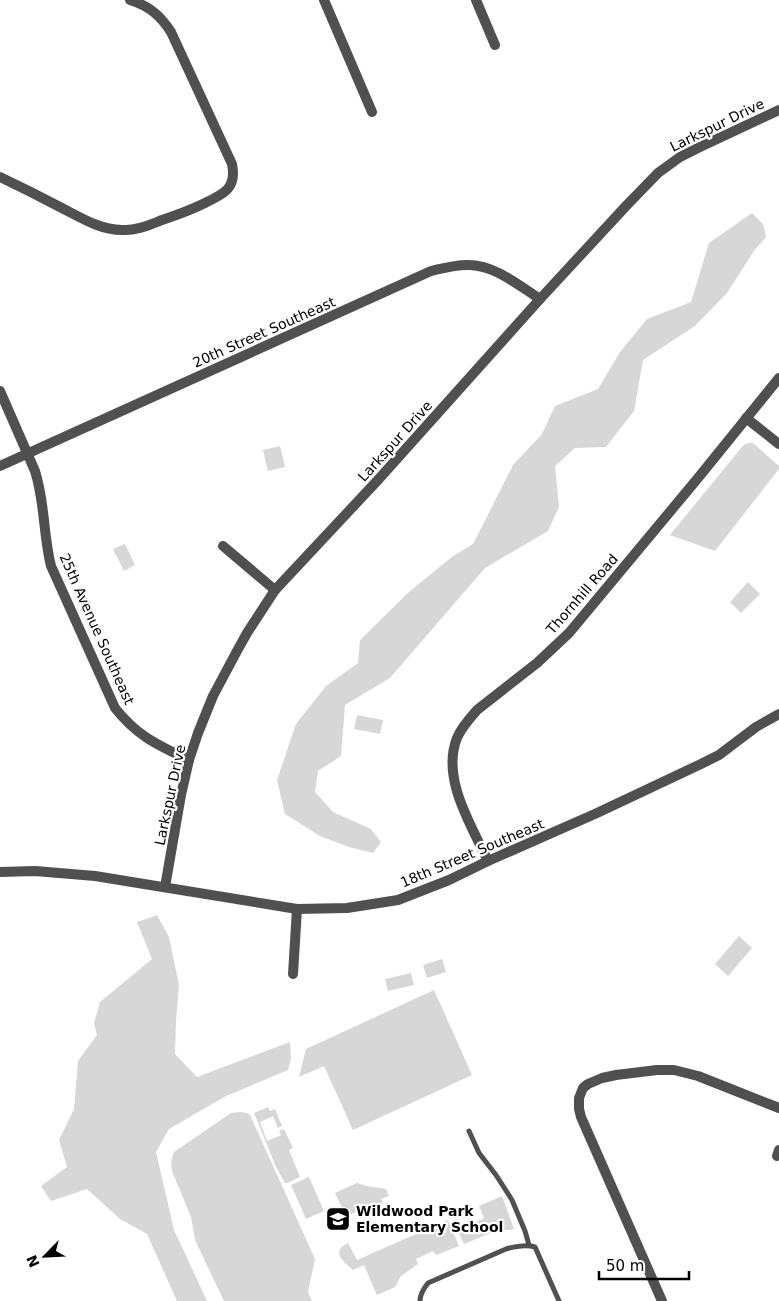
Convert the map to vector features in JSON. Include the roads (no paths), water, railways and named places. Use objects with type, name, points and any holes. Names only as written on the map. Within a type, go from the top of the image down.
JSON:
[{"type":"street","points":[[0,176],[110,230],[136,229],[192,209],[218,197],[227,190],[234,174],[232,164],[171,32],[163,20],[154,12],[142,4],[130,0]]},
{"type":"street","points":[[324,0],[372,112]]},
{"type":"street","points":[[476,0],[495,45]]},
{"type":"street","name":"Larkspur Drive","points":[[165,887],[181,795],[189,760],[198,733],[213,696],[247,633],[275,590],[377,481],[540,299],[658,173],[700,147],[779,110]]},
{"type":"street","name":"20th Street Southeast","points":[[0,466],[431,271],[454,266],[470,265],[483,267],[497,272],[540,299]]},
{"type":"street","name":"Thornhill Road","points":[[488,861],[460,800],[454,782],[454,750],[458,737],[477,710],[537,663],[569,633],[779,378]]},
{"type":"street","name":"25th Avenue Southeast","points":[[0,391],[39,484],[51,566],[116,708],[125,721],[148,740],[189,760]]},
{"type":"street","points":[[746,418],[779,444]]},
{"type":"street","points":[[223,546],[275,590]]},
{"type":"street","name":"18th Street Southeast","points":[[0,872],[36,870],[95,876],[297,909],[347,908],[398,900],[449,880],[702,764],[719,755],[756,727],[779,714]]},
{"type":"street","points":[[293,974],[297,909]]},
{"type":"street","points":[[662,1301],[581,1117],[579,1098],[583,1088],[602,1078],[640,1071],[674,1070],[698,1076],[779,1108]]},
{"type":"lane","points":[[469,1131],[480,1153],[512,1200],[525,1230],[529,1245]]},
{"type":"lane","points":[[420,1301],[420,1297],[428,1283],[506,1249],[529,1245],[535,1247],[559,1301]]},
{"type":"place","name":"Wildwood Park Elementary School","points":[[338,1219]]}]
